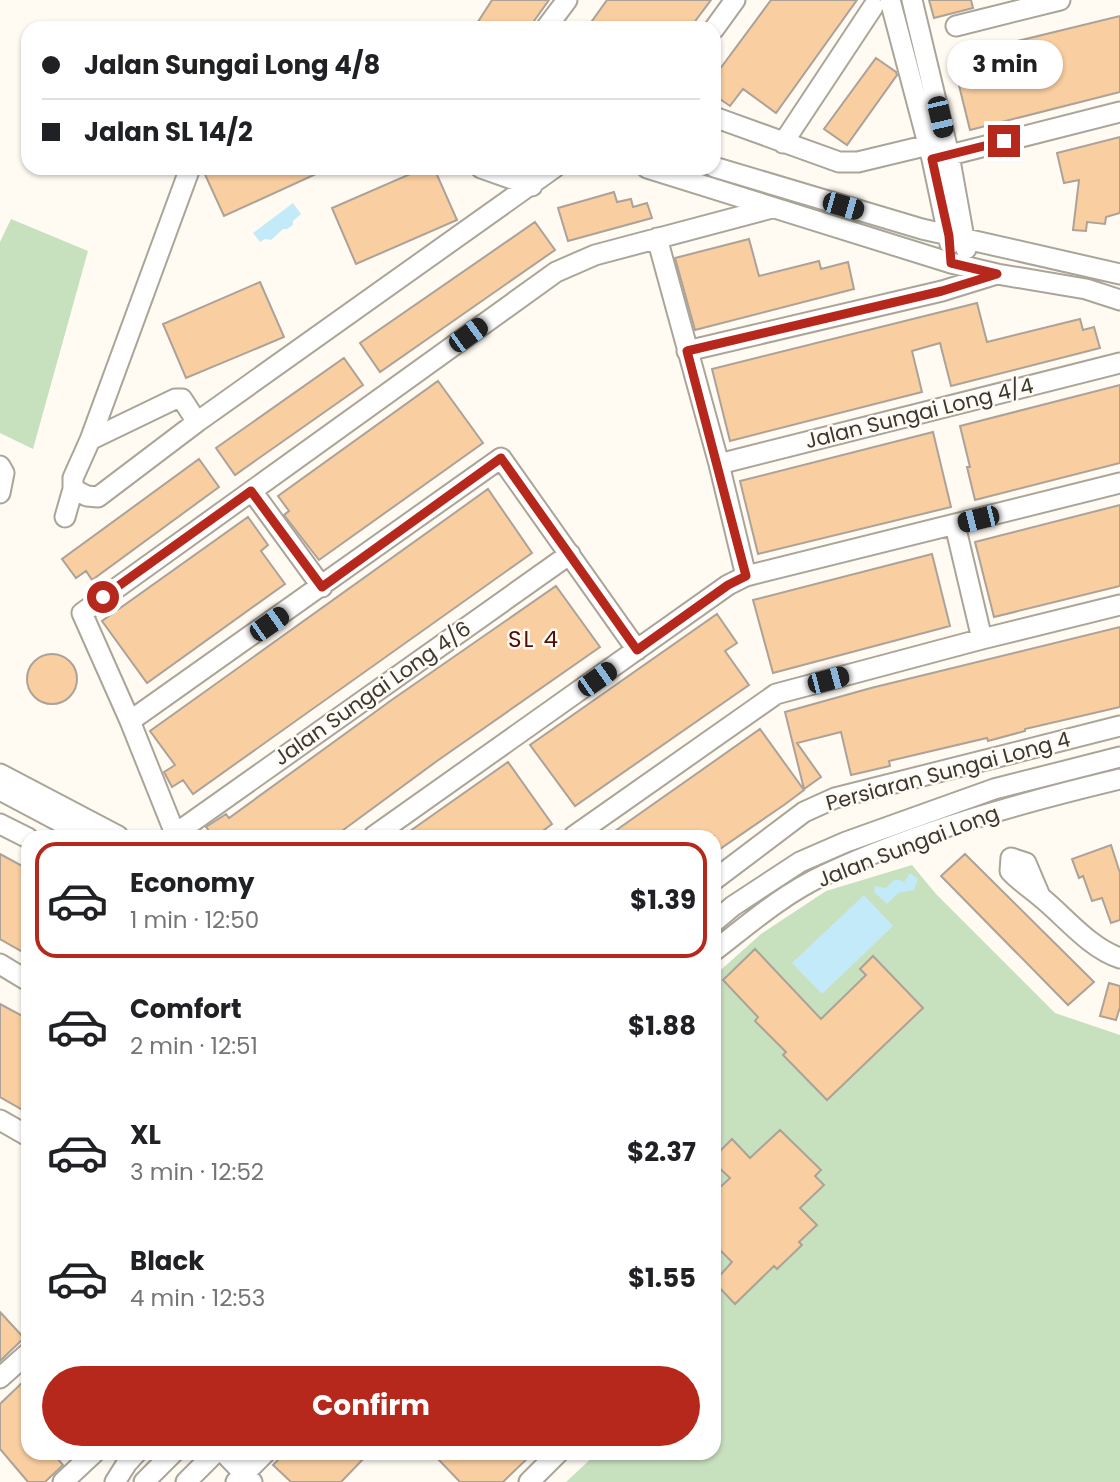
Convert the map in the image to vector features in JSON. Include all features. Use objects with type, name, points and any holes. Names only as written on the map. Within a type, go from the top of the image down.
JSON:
[{"type":"street","points":[[551,21],[567,0]]},
{"type":"street","points":[[720,21],[735,0]]},
{"type":"street","points":[[912,0],[960,265]]},
{"type":"street","points":[[956,26],[1060,0]]},
{"type":"street","points":[[882,4],[939,150],[943,208],[957,237]]},
{"type":"street","points":[[783,143],[882,4]]},
{"type":"street","points":[[721,120],[839,162],[858,162],[939,150],[1120,112]]},
{"type":"street","points":[[721,169],[922,229],[1120,274]]},
{"type":"street","points":[[65,517],[74,478],[187,175]]},
{"type":"street","points":[[501,175],[532,186]]},
{"type":"street","points":[[73,489],[87,496],[98,497],[198,422],[545,175]]},
{"type":"street","points":[[669,175],[960,265],[1086,289],[1120,300]]},
{"type":"street","points":[[762,205],[764,183]]},
{"type":"street","points":[[173,830],[130,721],[82,613],[556,272],[595,255],[736,218],[762,205]]},
{"type":"street","points":[[922,229],[932,225],[943,208]]},
{"type":"street","points":[[657,238],[719,464],[746,576]]},
{"type":"street","points":[[687,351],[942,291],[997,274]]},
{"type":"street","name":"Jalan Sungai Long 4/4","points":[[719,464],[1120,363]]},
{"type":"street","points":[[90,440],[175,399],[182,399],[198,422]]},
{"type":"street","points":[[130,721],[501,458],[637,650]]},
{"type":"street","points":[[0,466],[4,473],[0,493]]},
{"type":"street","points":[[382,830],[728,585],[746,576],[1120,483]]},
{"type":"street","points":[[251,491],[322,587]]},
{"type":"street","points":[[955,525],[982,639]]},
{"type":"street","name":"Jalan Sungai Long 4/6","points":[[182,830],[569,554]]},
{"type":"street","points":[[583,830],[776,694],[1120,605]]},
{"type":"street","name":"Persiaran Sungai Long 4","points":[[721,875],[804,812],[835,798],[1120,726]]},
{"type":"street","name":"Jalan Sungai Long","points":[[721,916],[800,862],[846,842],[994,789],[1120,757]]},
{"type":"street","points":[[0,774],[107,830]]},
{"type":"street","name":"Jalan Sungai Long","points":[[721,946],[772,906],[823,875],[974,818],[1120,779]]},
{"type":"street","points":[[0,790],[76,830]]},
{"type":"street","points":[[0,824],[21,834]]},
{"type":"street","points":[[1040,895],[1105,953],[1120,958]]},
{"type":"street","points":[[0,964],[21,977]]},
{"type":"street","points":[[0,1120],[21,1132]]},
{"type":"street","points":[[0,1378],[21,1359]]},
{"type":"street","points":[[63,1482],[86,1460]]},
{"type":"street","points":[[116,1482],[129,1460]]},
{"type":"street","points":[[144,1482],[166,1460]]},
{"type":"street","points":[[186,1482],[208,1460]]},
{"type":"street","points":[[529,1482],[551,1460]]},
{"type":"green space","points":[[11,219],[88,251],[33,449],[0,433],[0,242]]},
{"type":"green space","points":[[912,865],[936,894],[1055,1013],[1120,1035],[1120,1482],[566,1482],[590,1460],[721,1460],[721,970],[761,934],[826,891]]},
{"type":"water","points":[[293,203],[301,214],[293,221],[293,225],[283,229],[271,240],[260,242],[253,233]]},
{"type":"water","points":[[910,873],[918,879],[914,890],[898,893],[887,904],[874,892],[875,886],[886,888],[896,880],[904,882]]},
{"type":"water","points":[[864,895],[893,926],[822,994],[792,963]]},
{"type":"building","points":[[492,0],[549,0],[534,21],[478,21]]},
{"type":"building","points":[[607,0],[711,0],[695,21],[592,21]]},
{"type":"building","points":[[771,0],[857,0],[776,113],[743,89],[730,106],[721,100],[721,68]]},
{"type":"building","points":[[929,0],[971,0],[973,8],[934,18]]},
{"type":"building","points":[[1120,16],[1120,92],[970,130],[952,57]]},
{"type":"building","points":[[876,58],[897,75],[847,145],[824,129]]},
{"type":"building","points":[[1120,137],[1120,213],[1106,217],[1105,224],[1087,222],[1086,231],[1073,230],[1079,180],[1064,183],[1057,153]]},
{"type":"building","points":[[205,175],[314,175],[224,216]]},
{"type":"building","points":[[408,175],[437,175],[457,220],[356,264],[332,208]]},
{"type":"building","points":[[614,192],[617,202],[631,199],[633,207],[647,203],[652,218],[568,241],[558,208]]},
{"type":"building","points":[[535,222],[555,250],[380,372],[360,343]]},
{"type":"building","points":[[749,239],[759,276],[819,261],[821,269],[848,262],[854,289],[695,330],[675,258]]},
{"type":"building","points":[[260,282],[284,337],[186,378],[163,324]]},
{"type":"building","points":[[977,303],[987,342],[1080,319],[1083,330],[1094,327],[1100,348],[951,386],[940,343],[912,351],[922,392],[730,441],[712,369]]},
{"type":"building","points":[[344,358],[363,385],[235,475],[216,448]]},
{"type":"building","points":[[438,381],[483,443],[319,560],[284,515],[289,511],[278,496]]},
{"type":"building","points":[[1120,385],[1120,463],[975,500],[960,426]]},
{"type":"building","points":[[933,432],[951,507],[758,554],[740,481]]},
{"type":"building","points":[[199,459],[219,487],[92,580],[86,571],[76,578],[62,559]]},
{"type":"building","points":[[488,489],[532,553],[193,794],[183,780],[172,787],[164,772],[175,765],[150,731]]},
{"type":"building","points":[[1120,505],[1120,586],[994,617],[975,542]]},
{"type":"building","points":[[248,517],[268,545],[261,551],[285,584],[147,683],[102,621]]},
{"type":"building","points":[[932,554],[950,626],[773,673],[753,600]]},
{"type":"building","points":[[556,586],[600,647],[343,830],[208,830],[206,827],[226,814],[229,818],[393,699]]},
{"type":"building","points":[[717,614],[737,643],[725,651],[749,685],[575,806],[530,745]]},
{"type":"building","points":[[1120,627],[1120,707],[1025,729],[988,741],[987,738],[889,761],[890,766],[851,775],[841,732],[797,743],[821,777],[804,789],[785,712],[871,688]]},
{"type":"building","points":[[52,654],[69,662],[77,679],[69,696],[52,704],[35,696],[27,679],[35,662]]},
{"type":"building","points":[[760,729],[804,790],[721,848],[721,830],[617,830]]},
{"type":"building","points":[[508,762],[552,824],[544,830],[412,830]]},
{"type":"building","points":[[1111,845],[1120,873],[1120,920],[1111,923],[1102,898],[1092,901],[1083,876],[1079,878],[1072,859]]},
{"type":"building","points":[[0,854],[21,865],[21,951],[0,939]]},
{"type":"building","points":[[965,854],[1094,982],[1068,1005],[941,876]]},
{"type":"building","points":[[755,949],[821,1019],[866,975],[860,969],[873,956],[923,1008],[827,1100],[783,1055],[786,1052],[755,1021],[758,1017],[723,980]]},
{"type":"building","points":[[1109,983],[1120,986],[1120,1007],[1116,1020],[1100,1016]]},
{"type":"building","points":[[0,1004],[21,1015],[21,1109],[0,1097]]},
{"type":"building","points":[[780,1130],[821,1170],[815,1176],[824,1185],[800,1208],[817,1225],[799,1242],[802,1245],[777,1269],[774,1266],[735,1304],[721,1289],[721,1274],[732,1262],[721,1251],[721,1186],[730,1178],[721,1170],[721,1150],[732,1139],[750,1158]]},
{"type":"building","points":[[0,1312],[21,1335],[21,1341],[0,1361]]},
{"type":"building","points":[[21,1384],[21,1460],[59,1460],[63,1465],[45,1482],[28,1482],[0,1449],[0,1404]]},
{"type":"building","points":[[278,1460],[362,1460],[341,1482],[291,1482],[273,1465]]},
{"type":"building","points":[[439,1460],[526,1460],[503,1482],[460,1482]]},
{"type":"district","name":"SL 4","points":[[534,639]]},
{"type":"route","points":[[103,597],[251,491],[322,587],[501,458],[637,650],[728,585],[746,576],[719,464],[687,351],[942,291],[997,274],[951,263],[949,236],[932,159],[1004,141]]}]
